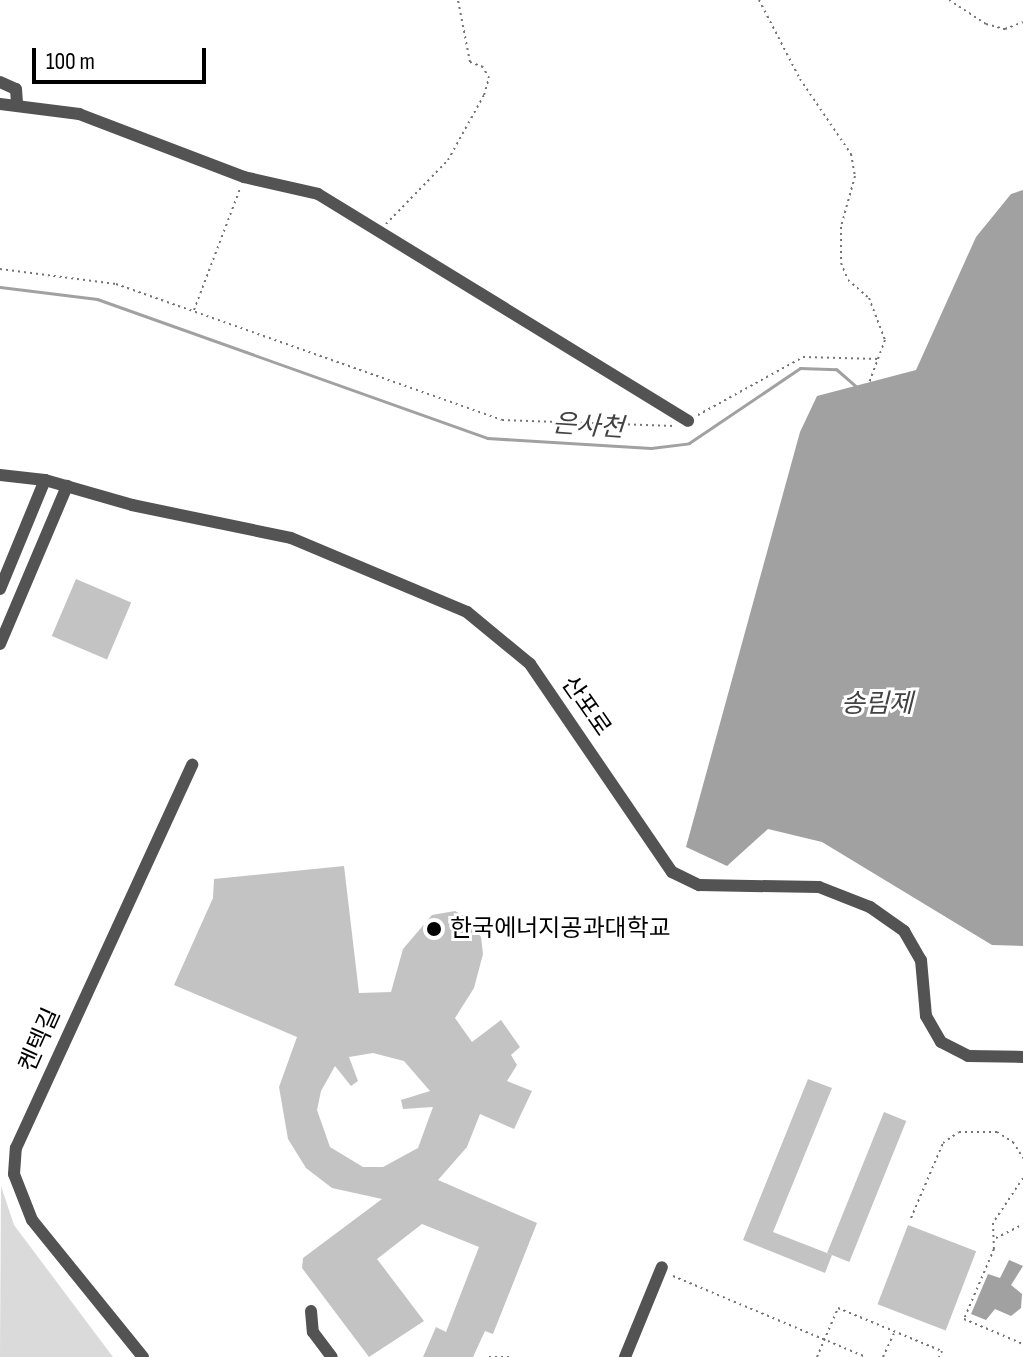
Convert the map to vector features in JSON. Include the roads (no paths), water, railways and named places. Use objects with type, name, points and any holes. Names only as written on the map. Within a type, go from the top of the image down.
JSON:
[{"type":"street","points":[[0,82],[16,89],[17,104]]},
{"type":"street","points":[[0,104],[79,114],[244,177],[308,190],[688,421]]},
{"type":"street","name":"산포로","points":[[0,475],[45,480],[291,538],[467,612],[530,664],[672,872],[699,885],[819,887],[870,907],[904,931],[921,960],[926,1016],[941,1042],[968,1056],[1023,1057]]},
{"type":"street","points":[[0,589],[45,480]]},
{"type":"street","points":[[0,644],[67,486]]},
{"type":"street","name":"켄텍길","points":[[143,1357],[32,1220],[14,1174],[16,1148],[192,765]]},
{"type":"street","points":[[625,1357],[666,1271]]},
{"type":"street","points":[[311,1311],[313,1332],[332,1357]]},
{"type":"water","name":"송림제","points":[[1023,190],[1023,946],[992,945],[822,842],[768,829],[727,866],[686,847],[800,432],[817,396],[916,370],[976,237],[1011,194]]},
{"type":"water","points":[[1009,1260],[1023,1266],[1011,1285],[1022,1294],[1021,1308],[1011,1316],[995,1309],[986,1320],[971,1314],[988,1274],[1000,1278]]},
{"type":"waterway","name":"은사천","points":[[0,287],[97,299],[487,438],[651,448],[689,443],[800,368],[836,369],[857,387]]},
{"type":"place","name":"한국에너지공과대학교","points":[[434,929]]}]
